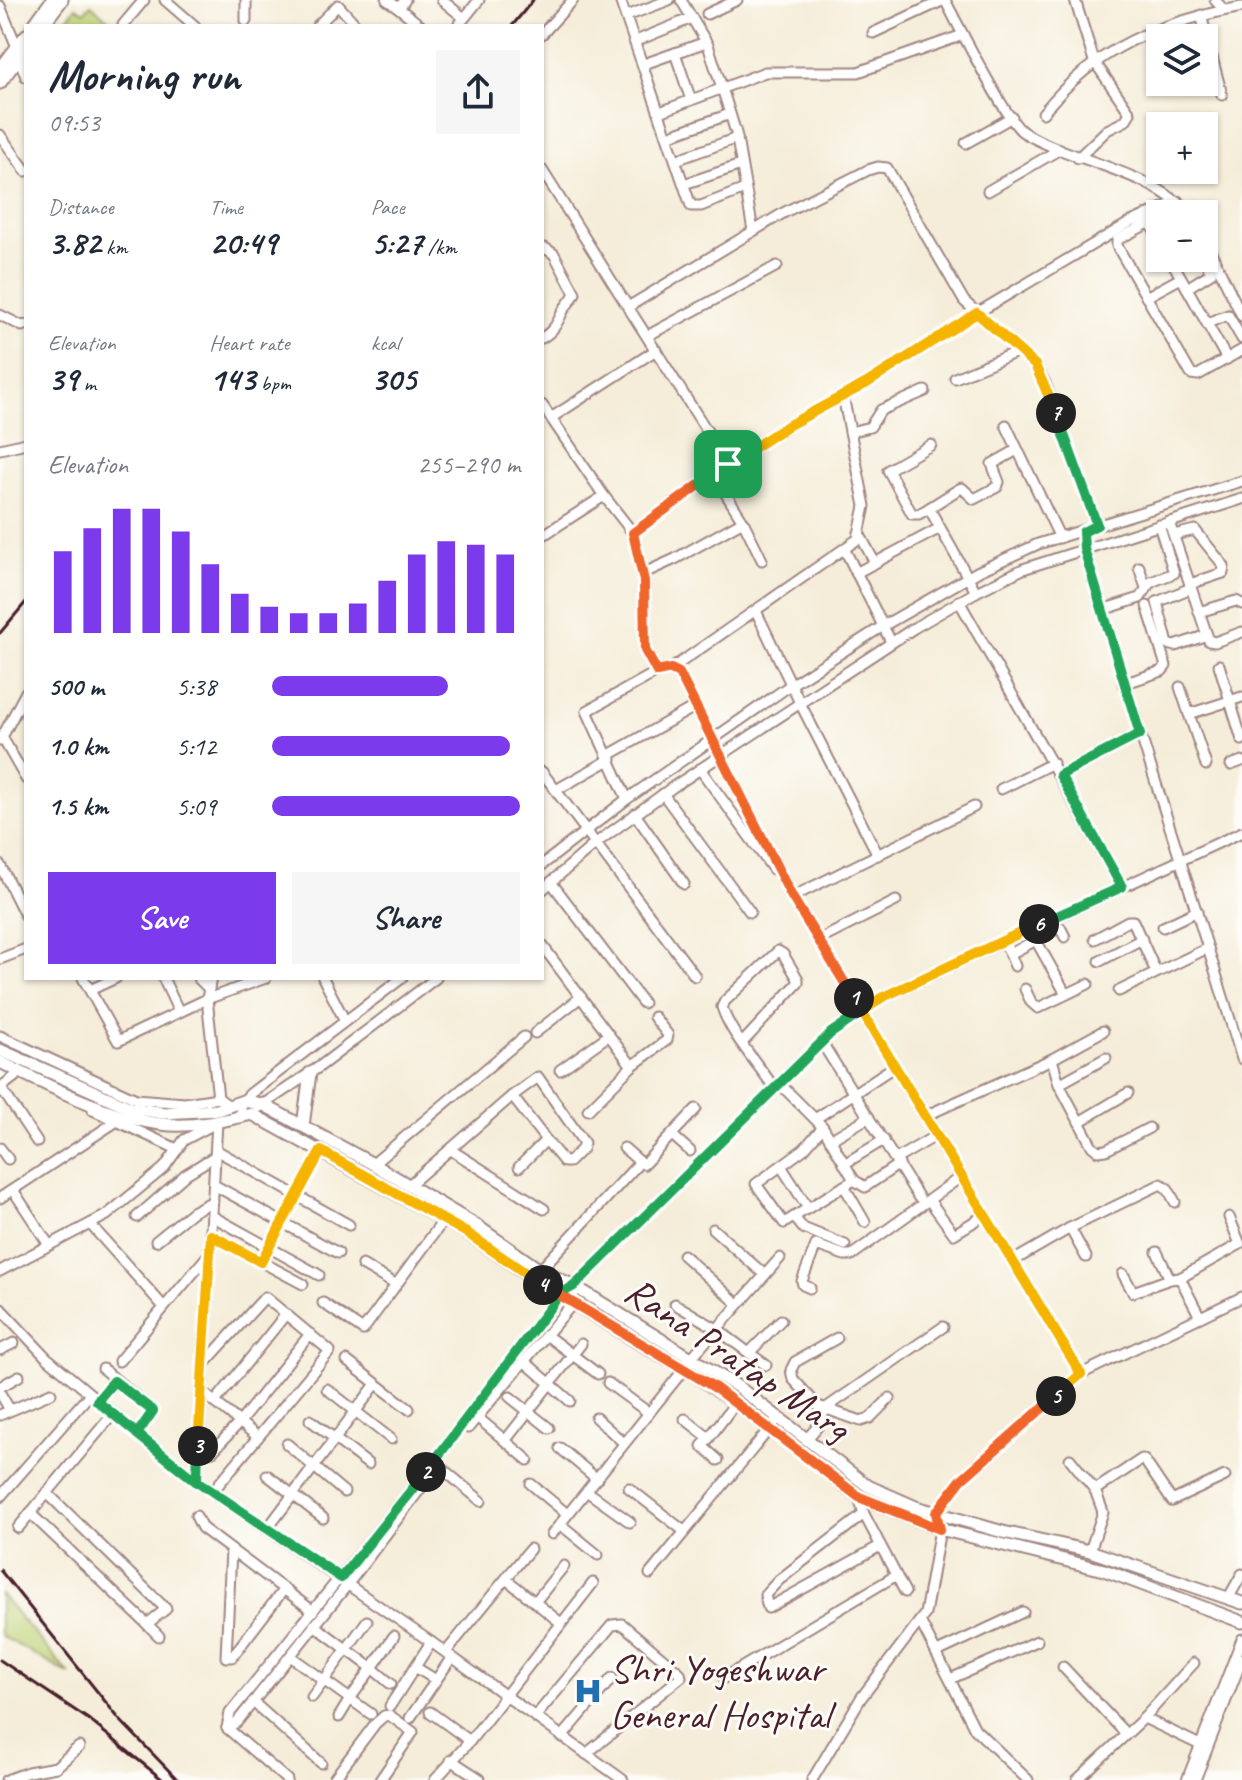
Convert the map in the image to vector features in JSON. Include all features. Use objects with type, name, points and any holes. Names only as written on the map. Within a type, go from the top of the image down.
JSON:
[{"type":"main road","points":[[34,24],[52,0]]},
{"type":"main road","points":[[44,24],[62,0]]},
{"type":"main road","points":[[0,69],[21,51]]},
{"type":"main road","points":[[0,83],[21,51]]},
{"type":"main road","points":[[0,1050],[131,1108],[164,1113],[217,1110],[239,1117],[252,1114]]},
{"type":"main road","points":[[0,1065],[128,1119],[164,1125],[195,1123],[217,1110]]},
{"type":"main road","points":[[303,1126],[310,1073]]},
{"type":"main road","name":"Rana Pratap Marg","points":[[217,1110],[243,1101],[262,1104],[409,1185],[477,1226],[540,1270],[574,1286],[688,1363],[859,1497],[940,1529],[1104,1570],[1242,1622]]},
{"type":"main road","name":"Rana Pratap Marg","points":[[252,1114],[467,1233],[573,1303],[738,1387],[868,1486],[936,1513],[1090,1551],[1242,1603]]},
{"type":"street","points":[[124,24],[144,0]]},
{"type":"street","points":[[165,0],[193,24]]},
{"type":"street","points":[[246,0],[246,21]]},
{"type":"street","points":[[387,0],[402,4],[419,24]]},
{"type":"street","points":[[442,0],[461,22],[479,0]]},
{"type":"street","points":[[544,32],[573,0]]},
{"type":"street","points":[[620,0],[691,206],[745,189]]},
{"type":"street","points":[[627,16],[669,0]]},
{"type":"street","points":[[681,0],[706,42],[722,88],[737,138],[753,231]]},
{"type":"street","points":[[707,14],[737,0]]},
{"type":"street","points":[[873,33],[944,0],[1020,131],[1078,158],[1144,182],[1176,200]]},
{"type":"street","points":[[1075,0],[1094,61],[1130,113],[1125,121],[1107,130],[1078,158]]},
{"type":"street","points":[[1215,0],[1224,10]]},
{"type":"street","points":[[319,24],[338,5],[355,24]]},
{"type":"street","points":[[0,6],[21,51]]},
{"type":"street","points":[[1043,113],[1063,87],[1094,61],[1140,35],[1171,23],[1242,7]]},
{"type":"street","points":[[1201,15],[1222,95]]},
{"type":"street","points":[[178,24],[184,16]]},
{"type":"street","points":[[636,41],[692,18]]},
{"type":"street","points":[[660,112],[765,72],[858,72],[963,35]]},
{"type":"street","points":[[644,64],[706,42]]},
{"type":"street","points":[[675,53],[691,100]]},
{"type":"street","points":[[668,136],[730,114]]},
{"type":"street","points":[[966,143],[1012,117]]},
{"type":"street","points":[[0,135],[24,168]]},
{"type":"street","points":[[676,160],[737,138]]},
{"type":"street","points":[[988,191],[1060,149]]},
{"type":"street","points":[[684,184],[741,165]]},
{"type":"street","points":[[628,307],[753,231],[868,170],[887,168],[964,301],[1035,365],[1086,488],[1097,525]]},
{"type":"street","points":[[544,173],[728,464]]},
{"type":"street","points":[[1146,220],[1117,243],[1191,374],[1198,375],[1242,350]]},
{"type":"street","points":[[633,533],[728,464],[789,425],[843,396],[977,313],[1146,220]]},
{"type":"street","points":[[544,249],[554,254],[575,293],[565,307],[560,322],[544,337]]},
{"type":"street","points":[[647,336],[777,266]]},
{"type":"street","points":[[1218,267],[1242,316]]},
{"type":"street","points":[[1178,272],[1227,359]]},
{"type":"street","points":[[1187,288],[1211,272]]},
{"type":"street","points":[[1146,297],[1181,278]]},
{"type":"street","points":[[0,315],[24,326]]},
{"type":"street","points":[[1207,323],[1228,315],[1242,339]]},
{"type":"street","points":[[551,418],[656,350]]},
{"type":"street","points":[[955,378],[1019,351]]},
{"type":"street","points":[[850,432],[870,427],[881,410],[925,391]]},
{"type":"street","points":[[627,799],[587,711],[657,672],[671,669],[858,539],[865,506],[843,396]]},
{"type":"street","points":[[544,408],[633,533],[642,574],[645,650],[657,672]]},
{"type":"street","points":[[1006,425],[1060,538]]},
{"type":"street","points":[[0,449],[24,443]]},
{"type":"street","points":[[931,445],[888,470],[912,514],[919,514],[962,488],[974,499],[997,487],[1000,485],[992,464],[1017,450]]},
{"type":"street","points":[[714,475],[743,521],[762,560]]},
{"type":"street","points":[[544,863],[585,829],[792,684],[968,577],[1038,544],[1242,481]]},
{"type":"street","points":[[544,535],[604,496]]},
{"type":"street","points":[[544,888],[596,843],[663,794],[891,642],[959,601],[1023,569],[1242,499]]},
{"type":"street","points":[[929,508],[976,592]]},
{"type":"street","points":[[642,574],[743,521]]},
{"type":"street","points":[[1164,523],[1174,535],[1212,643],[1242,632]]},
{"type":"street","points":[[1102,610],[1140,598],[1151,582],[1174,573],[1164,523]]},
{"type":"street","points":[[856,573],[940,528]]},
{"type":"street","points":[[1174,535],[1195,530],[1224,566],[1223,573],[1157,602],[1168,644],[1175,646],[1207,635]]},
{"type":"street","points":[[1083,532],[1084,549],[1123,684],[1182,859],[1242,1059]]},
{"type":"street","points":[[859,533],[875,563]]},
{"type":"street","points":[[845,550],[891,642]]},
{"type":"street","points":[[1139,567],[1146,588]]},
{"type":"street","points":[[959,601],[1122,887]]},
{"type":"street","points":[[1199,612],[1236,601],[1242,604]]},
{"type":"street","points":[[1123,684],[1162,671],[1166,666],[1147,606]]},
{"type":"street","points":[[756,611],[878,855]]},
{"type":"street","points":[[1219,665],[1242,740]]},
{"type":"street","points":[[671,669],[679,673],[722,754],[792,897]]},
{"type":"street","points":[[1180,687],[1206,765]]},
{"type":"street","points":[[24,696],[1,739],[24,776]]},
{"type":"street","points":[[1189,714],[1242,697]]},
{"type":"street","points":[[556,790],[696,706]]},
{"type":"street","points":[[1060,775],[1140,734]]},
{"type":"street","points":[[1231,765],[1242,761]]},
{"type":"street","points":[[1001,789],[1053,763]]},
{"type":"street","points":[[700,769],[792,897],[1081,1374]]},
{"type":"street","points":[[544,775],[695,976]]},
{"type":"street","points":[[663,794],[750,912]]},
{"type":"street","points":[[792,897],[974,807]]},
{"type":"street","points":[[635,814],[684,884]]},
{"type":"street","points":[[1010,954],[1058,922],[1122,887],[1242,832]]},
{"type":"street","points":[[0,865],[24,913]]},
{"type":"street","points":[[551,882],[643,1003]]},
{"type":"street","points":[[819,940],[896,901]]},
{"type":"street","points":[[1163,927],[1197,911]]},
{"type":"street","points":[[1095,939],[1128,921],[1135,924],[1156,972]]},
{"type":"street","points":[[227,1728],[237,1722],[314,1625],[560,1294],[574,1286],[822,1043],[862,1012],[881,998],[1029,929],[1058,922]]},
{"type":"street","points":[[1058,922],[1065,937]]},
{"type":"street","points":[[1029,929],[1066,994]]},
{"type":"street","points":[[1100,961],[1142,939]]},
{"type":"street","points":[[1004,941],[1015,966]]},
{"type":"street","points":[[544,948],[632,1066]]},
{"type":"street","points":[[1119,991],[1208,948]]},
{"type":"street","points":[[0,959],[24,950]]},
{"type":"street","points":[[743,1042],[798,983],[783,954],[778,951],[722,1007],[743,1042],[778,1087],[819,1123],[854,1180],[865,1187],[937,1135]]},
{"type":"street","points":[[84,980],[118,1041],[179,1012],[209,989],[256,980]]},
{"type":"street","points":[[90,990],[112,980]]},
{"type":"street","points":[[164,980],[179,1012]]},
{"type":"street","points":[[324,980],[345,1021]]},
{"type":"street","points":[[239,1117],[243,1101],[399,980]]},
{"type":"street","points":[[252,1114],[433,980]]},
{"type":"street","points":[[1025,989],[1038,1008],[1088,984]]},
{"type":"street","points":[[197,1482],[216,1153],[217,1110],[209,989]]},
{"type":"street","points":[[535,1033],[581,997]]},
{"type":"street","points":[[588,1110],[632,1066],[667,1040],[668,1035],[654,1017]]},
{"type":"street","points":[[925,1116],[1052,1059],[1103,1031]]},
{"type":"street","points":[[560,1070],[609,1035]]},
{"type":"street","points":[[0,1036],[136,1099],[185,1103],[217,1110]]},
{"type":"street","points":[[373,1164],[524,1037]]},
{"type":"street","points":[[822,1043],[924,1199],[954,1234],[985,1215]]},
{"type":"street","points":[[1059,1084],[1106,1058]]},
{"type":"street","points":[[1052,1059],[1059,1084],[1092,1146],[1098,1151],[1149,1128]]},
{"type":"street","points":[[0,1065],[177,1149]]},
{"type":"street","points":[[854,1180],[784,1223],[756,1184],[804,1149],[819,1123],[854,1093],[895,1066]]},
{"type":"street","points":[[17,1075],[0,1088],[37,1142]]},
{"type":"street","points":[[409,1185],[512,1096],[535,1078],[541,1079],[584,1143],[569,1162],[564,1162],[512,1096]]},
{"type":"street","points":[[1079,1122],[1128,1093]]},
{"type":"street","points":[[624,1148],[644,1164],[696,1109]]},
{"type":"street","points":[[0,1271],[107,1215],[164,1168],[184,1140],[217,1110]]},
{"type":"street","points":[[830,1140],[869,1117]]},
{"type":"street","points":[[0,1198],[117,1121]]},
{"type":"street","points":[[672,1135],[690,1151]]},
{"type":"street","points":[[519,1167],[546,1140]]},
{"type":"street","points":[[844,1164],[884,1140]]},
{"type":"street","points":[[0,1148],[8,1159]]},
{"type":"street","points":[[451,1150],[544,1209]]},
{"type":"street","points":[[261,1262],[321,1151]]},
{"type":"street","points":[[216,1153],[349,1225]]},
{"type":"street","points":[[137,1217],[186,1174],[216,1153]]},
{"type":"street","points":[[540,1270],[640,1162]]},
{"type":"street","points":[[781,1166],[808,1208]]},
{"type":"street","points":[[810,1288],[802,1281],[816,1245],[852,1255],[924,1199],[962,1176]]},
{"type":"street","points":[[1013,1261],[1070,1228],[1161,1184],[1168,1189],[1175,1202]]},
{"type":"street","points":[[214,1185],[338,1253]]},
{"type":"street","points":[[844,1186],[865,1222]]},
{"type":"street","points":[[13,1190],[49,1245]]},
{"type":"street","points":[[156,1241],[192,1212],[213,1201]]},
{"type":"street","points":[[212,1216],[319,1275]]},
{"type":"street","points":[[794,1217],[803,1228],[845,1245]]},
{"type":"street","points":[[1123,1274],[1133,1292],[1175,1278],[1240,1244],[1229,1217]]},
{"type":"street","points":[[323,1303],[363,1330],[443,1221]]},
{"type":"street","points":[[90,1224],[164,1307]]},
{"type":"street","points":[[1070,1228],[1086,1257]]},
{"type":"street","points":[[713,1229],[765,1275]]},
{"type":"street","points":[[211,1235],[303,1284]]},
{"type":"street","points":[[1157,1252],[1200,1317]]},
{"type":"street","points":[[119,1361],[210,1253]]},
{"type":"street","points":[[683,1255],[738,1304]]},
{"type":"street","points":[[552,1534],[688,1363],[780,1258]]},
{"type":"street","points":[[362,1265],[395,1284]]},
{"type":"street","points":[[227,1728],[230,1713],[313,1611],[344,1581],[573,1303],[574,1286]]},
{"type":"street","points":[[203,1365],[265,1297],[330,1351],[213,1491]]},
{"type":"street","points":[[812,1780],[861,1698],[925,1614],[940,1529],[936,1513],[961,1480],[1081,1374],[1242,1297]]},
{"type":"street","points":[[675,1304],[717,1329],[766,1365]]},
{"type":"street","points":[[0,1308],[46,1357],[197,1482],[344,1581],[623,1780]]},
{"type":"street","points":[[215,1402],[286,1314]]},
{"type":"street","points":[[749,1353],[781,1320]]},
{"type":"street","points":[[806,1440],[818,1426],[826,1408],[943,1327]]},
{"type":"street","points":[[198,1453],[213,1451],[310,1334]]},
{"type":"street","points":[[546,1335],[598,1374]]},
{"type":"street","points":[[837,1338],[795,1362],[791,1370],[793,1379],[818,1406],[864,1421],[890,1398]]},
{"type":"street","points":[[0,1350],[14,1343]]},
{"type":"street","points":[[505,1441],[581,1344]]},
{"type":"street","points":[[347,1361],[409,1409]]},
{"type":"street","points":[[524,1361],[570,1401]]},
{"type":"street","points":[[103,1369],[153,1411],[137,1434]]},
{"type":"street","points":[[0,1387],[19,1376]]},
{"type":"street","points":[[0,1497],[93,1398],[114,1381]]},
{"type":"street","points":[[608,1383],[649,1413]]},
{"type":"street","points":[[268,1528],[376,1384]]},
{"type":"street","points":[[327,1389],[391,1439]]},
{"type":"street","points":[[201,1391],[258,1437]]},
{"type":"street","points":[[0,1393],[5,1412],[51,1393]]},
{"type":"street","points":[[510,1397],[549,1428]]},
{"type":"street","points":[[718,1460],[702,1446],[736,1402]]},
{"type":"street","points":[[18,1528],[113,1414]]},
{"type":"street","points":[[477,1417],[528,1460]]},
{"type":"street","points":[[650,1574],[779,1417]]},
{"type":"street","points":[[596,1418],[624,1443]]},
{"type":"street","points":[[685,1419],[709,1438]]},
{"type":"street","points":[[310,1420],[368,1464]]},
{"type":"street","points":[[287,1444],[344,1492]]},
{"type":"street","points":[[560,1448],[597,1479]]},
{"type":"street","points":[[1070,1459],[1095,1490],[1103,1512],[1090,1551]]},
{"type":"street","points":[[1095,1490],[1142,1459],[1172,1501],[1225,1476]]},
{"type":"street","points":[[438,1465],[481,1501]]},
{"type":"street","points":[[267,1475],[323,1518]]},
{"type":"street","points":[[531,1484],[567,1514]]},
{"type":"street","points":[[629,1488],[684,1531]]},
{"type":"street","points":[[588,1492],[630,1522]]},
{"type":"street","points":[[47,1493],[166,1609],[147,1624]]},
{"type":"street","points":[[859,1497],[864,1514],[905,1592]]},
{"type":"street","points":[[30,1513],[159,1636]]},
{"type":"street","points":[[864,1514],[779,1580],[765,1595],[768,1608],[880,1546]]},
{"type":"street","points":[[196,1516],[202,1528],[313,1611]]},
{"type":"street","points":[[560,1524],[598,1555]]},
{"type":"street","points":[[410,1718],[449,1655],[530,1549]]},
{"type":"street","points":[[231,1550],[226,1657],[232,1657],[284,1589]]},
{"type":"street","points":[[535,1602],[564,1566]]},
{"type":"street","points":[[1229,1597],[1242,1574]]},
{"type":"street","points":[[724,1678],[895,1576]]},
{"type":"street","points":[[506,1579],[561,1623]]},
{"type":"street","points":[[435,1780],[470,1741],[593,1583]]},
{"type":"street","points":[[937,1652],[1023,1612]]},
{"type":"street","points":[[312,1697],[367,1621]]},
{"type":"street","points":[[920,1621],[975,1729],[1028,1780]]},
{"type":"street","points":[[535,1717],[612,1625],[622,1624],[681,1677],[586,1754]]},
{"type":"street","points":[[314,1625],[391,1684]]},
{"type":"street","points":[[339,1717],[394,1636]]},
{"type":"street","points":[[1187,1780],[1242,1639]]},
{"type":"street","points":[[950,1679],[1037,1641]]},
{"type":"street","points":[[390,1706],[431,1642]]},
{"type":"street","points":[[290,1656],[371,1714]]},
{"type":"street","points":[[1195,1780],[1242,1659]]},
{"type":"street","points":[[1077,1780],[1144,1718],[1194,1663]]},
{"type":"street","points":[[415,1667],[436,1680]]},
{"type":"street","points":[[1063,1667],[1126,1734]]},
{"type":"street","points":[[562,1737],[612,1678]]},
{"type":"street","points":[[253,1702],[321,1763]]},
{"type":"street","points":[[430,1712],[470,1741]]},
{"type":"street","points":[[333,1780],[375,1724],[389,1715],[413,1732],[380,1780]]},
{"type":"street","points":[[1144,1718],[1200,1745]]},
{"type":"street","points":[[227,1728],[287,1780]]},
{"type":"street","points":[[6,1780],[56,1767],[79,1747]]},
{"type":"street","points":[[451,1760],[480,1779]]},
{"type":"green space","points":[[91,5],[114,24],[63,24],[76,7],[84,12]]},
{"type":"green space","points":[[0,1594],[70,1675],[0,1635]]},
{"type":"railway","points":[[514,24],[533,0]]},
{"type":"railway","points":[[0,633],[24,604]]},
{"type":"railway","points":[[0,1570],[120,1720],[178,1780]]},
{"type":"railway","points":[[0,1660],[88,1719],[163,1780]]},
{"type":"place","name":"Shri Yogeshwar General Hospital","points":[[588,1691]]},
{"type":"route","points":[[728,464],[633,533],[644,581],[645,650],[657,672],[671,669],[679,673],[792,897],[862,1012],[831,1033],[574,1286],[560,1294],[489,1392],[341,1578],[197,1482],[184,1472],[97,1401],[114,1381],[153,1411],[153,1414],[137,1434],[184,1472],[197,1482],[211,1235],[261,1262],[321,1151],[467,1233],[532,1278],[560,1294],[651,1350],[685,1368],[771,1428],[859,1497],[940,1529],[936,1513],[961,1480],[1081,1374],[862,1012],[881,998],[1122,887],[1060,775],[1140,734],[1084,549],[1083,532],[1097,525],[1086,488],[1035,365],[977,313],[867,383],[789,425],[728,464]]}]
